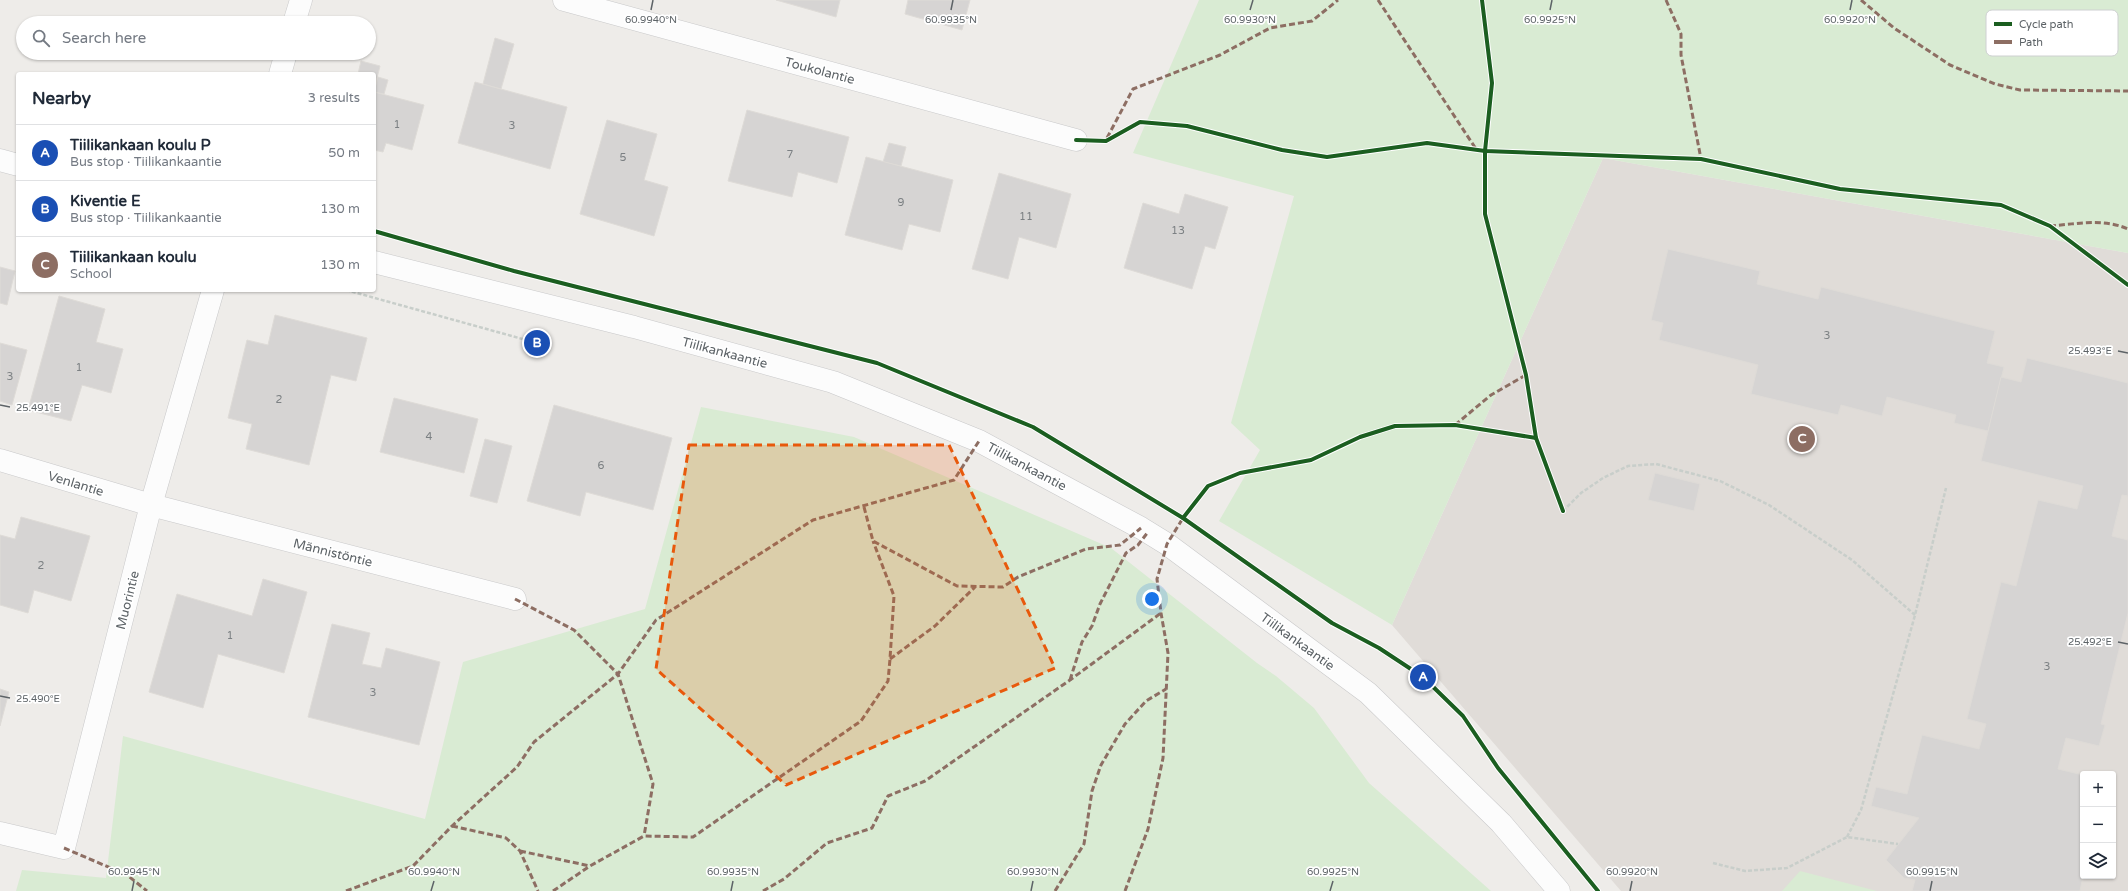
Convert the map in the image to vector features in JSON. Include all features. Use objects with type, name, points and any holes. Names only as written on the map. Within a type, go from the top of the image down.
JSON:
[{"type":"street","points":[[296,16],[301,0]]},
{"type":"street","name":"Toukolantie","points":[[564,0],[1076,140]]},
{"type":"street","points":[[281,72],[284,60]]},
{"type":"street","points":[[0,160],[16,164]]},
{"type":"street","name":"Tiilikankaantie","points":[[376,262],[634,327],[833,382],[979,441],[1141,528],[1167,544],[1368,693],[1501,823],[1559,891]]},
{"type":"street","name":"Muorintie","points":[[0,834],[64,848],[151,505],[212,292]]},
{"type":"street","name":"Venlantie","points":[[0,460],[151,505]]},
{"type":"street","name":"Männistöntie","points":[[151,505],[515,599]]},
{"type":"path","points":[[353,292],[537,343]]},
{"type":"path","points":[[1560,504],[1563,512],[1581,493],[1603,478],[1628,466],[1656,464],[1720,481],[1770,504],[1852,560],[1915,615]]},
{"type":"path","points":[[1847,837],[1861,810],[1915,615],[1946,488]]},
{"type":"path","points":[[1713,862],[1745,870],[1787,868],[1847,837],[1898,844]]},
{"type":"highlighted area","points":[[689,445],[949,445],[1055,668],[786,785],[656,669]]},
{"type":"shaded area","points":[[1603,158],[2128,253],[2128,891],[1621,891],[1392,625]]},
{"type":"green space","points":[[1199,0],[2128,0],[2128,253],[1603,158],[1392,625],[1219,521],[1260,450],[1231,423],[1294,196],[1133,153]]},
{"type":"green space","points":[[701,407],[854,437],[1111,548],[1257,663],[1276,676],[1314,708],[1369,783],[1491,891],[16,891],[22,870],[106,878],[123,736],[425,819],[463,662],[645,609]]},
{"type":"green space","points":[[1800,871],[1877,891],[1782,891]]},
{"type":"building","points":[[776,0],[840,0],[836,17]]},
{"type":"building","points":[[908,0],[970,0],[962,30],[905,14]]},
{"type":"building","points":[[495,38],[514,44],[501,89],[483,84]]},
{"type":"building","points":[[361,61],[380,66],[376,82],[376,72],[358,72]]},
{"type":"building","points":[[378,77],[388,80],[384,94],[376,92]]},
{"type":"building","points":[[475,82],[567,107],[550,169],[458,143]]},
{"type":"building","points":[[376,93],[424,105],[412,150],[386,143],[383,152],[376,150]]},
{"type":"building","points":[[747,110],[849,137],[837,183],[798,172],[792,197],[728,181]]},
{"type":"building","points":[[607,120],[657,134],[644,180],[668,187],[654,236],[580,214]]},
{"type":"building","points":[[889,143],[906,147],[901,166],[883,162]]},
{"type":"building","points":[[866,157],[953,180],[940,232],[909,224],[902,250],[845,235]]},
{"type":"building","points":[[999,173],[1071,194],[1056,248],[1019,237],[1008,279],[972,269]]},
{"type":"building","points":[[1185,194],[1228,207],[1215,249],[1205,246],[1192,289],[1124,268],[1143,203],[1179,214]]},
{"type":"building","points":[[1668,249],[1760,271],[1757,284],[1818,299],[1821,287],[1995,331],[1987,363],[2004,367],[1988,431],[1954,423],[1956,415],[1887,397],[1882,416],[1841,405],[1838,415],[1751,394],[1758,365],[1659,340],[1663,323],[1651,320]]},
{"type":"building","points":[[0,267],[15,271],[7,305],[0,303]]},
{"type":"building","points":[[59,296],[105,309],[96,342],[123,349],[111,393],[82,385],[71,421],[28,410]]},
{"type":"building","points":[[275,315],[367,338],[356,381],[331,375],[309,465],[246,449],[252,424],[228,418],[247,340],[268,345]]},
{"type":"building","points":[[0,343],[27,350],[12,405],[0,401]]},
{"type":"building","points":[[2027,358],[2128,383],[2128,496],[2122,495],[2112,536],[2128,540],[2128,613],[2101,724],[2105,725],[2099,746],[2066,738],[2058,769],[2080,774],[2080,879],[2082,879],[2080,891],[1912,891],[1915,880],[1904,878],[1886,860],[1919,818],[1871,806],[1876,787],[1907,794],[1922,735],[1979,749],[1986,724],[1967,719],[2001,582],[2016,586],[2038,500],[2077,509],[2083,486],[1981,461],[2001,377],[2021,382]]},
{"type":"building","points":[[394,398],[478,419],[464,473],[380,452]]},
{"type":"building","points":[[554,405],[672,438],[653,510],[586,492],[580,516],[527,501]]},
{"type":"building","points":[[485,439],[512,446],[497,503],[470,496]]},
{"type":"building","points":[[1655,473],[1700,484],[1694,511],[1648,500]]},
{"type":"building","points":[[21,517],[90,536],[71,601],[34,590],[28,613],[0,605],[0,535],[15,539]]},
{"type":"building","points":[[263,579],[307,592],[284,673],[218,654],[203,708],[149,692],[177,594],[252,616]]},
{"type":"building","points":[[332,624],[370,633],[362,664],[381,668],[386,648],[440,662],[419,745],[308,717]]},
{"type":"building","points":[[0,689],[9,692],[0,726]]},
{"type":"marked path","points":[[1107,138],[1133,89],[1220,55],[1270,28],[1312,21],[1338,0]]},
{"type":"marked path","points":[[1378,0],[1476,149]]},
{"type":"marked path","points":[[1666,0],[1681,34],[1681,55],[1701,159]]},
{"type":"marked path","points":[[1861,0],[1894,28],[1950,65],[1995,84],[2020,90],[2128,91]]},
{"type":"marked path","points":[[2050,226],[2099,223],[2128,229]]},
{"type":"marked path","points":[[1455,425],[1491,395],[1526,375]]},
{"type":"marked path","points":[[346,891],[413,866],[452,826],[517,767],[534,742],[618,674],[656,620],[813,520],[954,480],[979,441]]},
{"type":"marked path","points":[[864,507],[873,541],[957,586],[1003,587],[1018,577],[1086,549],[1120,545],[1141,528]]},
{"type":"marked path","points":[[1125,891],[1148,829],[1163,758],[1168,653],[1157,579],[1167,544],[1183,518]]},
{"type":"marked path","points":[[1070,680],[1082,642],[1092,626],[1100,604],[1126,553],[1138,545],[1148,532]]},
{"type":"marked path","points":[[520,851],[590,866],[644,836],[693,837],[861,721],[888,681],[890,659],[894,596],[873,541]]},
{"type":"marked path","points":[[890,659],[935,626],[975,587]]},
{"type":"marked path","points":[[515,599],[574,630],[618,674],[653,784],[644,836]]},
{"type":"marked path","points":[[763,891],[784,879],[827,843],[872,828],[888,796],[925,781],[1070,680],[1161,613]]},
{"type":"marked path","points":[[1055,891],[1084,844],[1092,791],[1101,765],[1125,724],[1146,701],[1166,689]]},
{"type":"marked path","points":[[452,826],[506,838],[520,851],[538,891]]},
{"type":"marked path","points":[[64,848],[127,875],[147,891]]},
{"type":"marked path","points":[[553,891],[590,866]]},
{"type":"cycle path","points":[[1482,0],[1492,83],[1485,151],[1485,214],[1526,375],[1536,438],[1563,511]]},
{"type":"cycle path","points":[[1076,140],[1106,141],[1140,122],[1187,126],[1282,150],[1327,157],[1427,143],[1485,151],[1701,159],[1840,189],[2001,205],[2050,226],[2128,285]]},
{"type":"cycle path","points":[[376,232],[514,271],[877,363],[1033,427],[1183,518],[1332,623],[1379,648],[1423,677],[1463,716],[1498,768],[1598,891]]},
{"type":"cycle path","points":[[1183,518],[1208,486],[1240,473],[1311,460],[1360,437],[1395,426],[1455,425],[1536,438]]},
{"type":"place","name":"Kiventie E","points":[[537,343]]},
{"type":"place","name":"Tiilikankaan koulu","points":[[1802,439]]},
{"type":"place","name":"Tiilikankaan koulu P","points":[[1423,677]]}]
